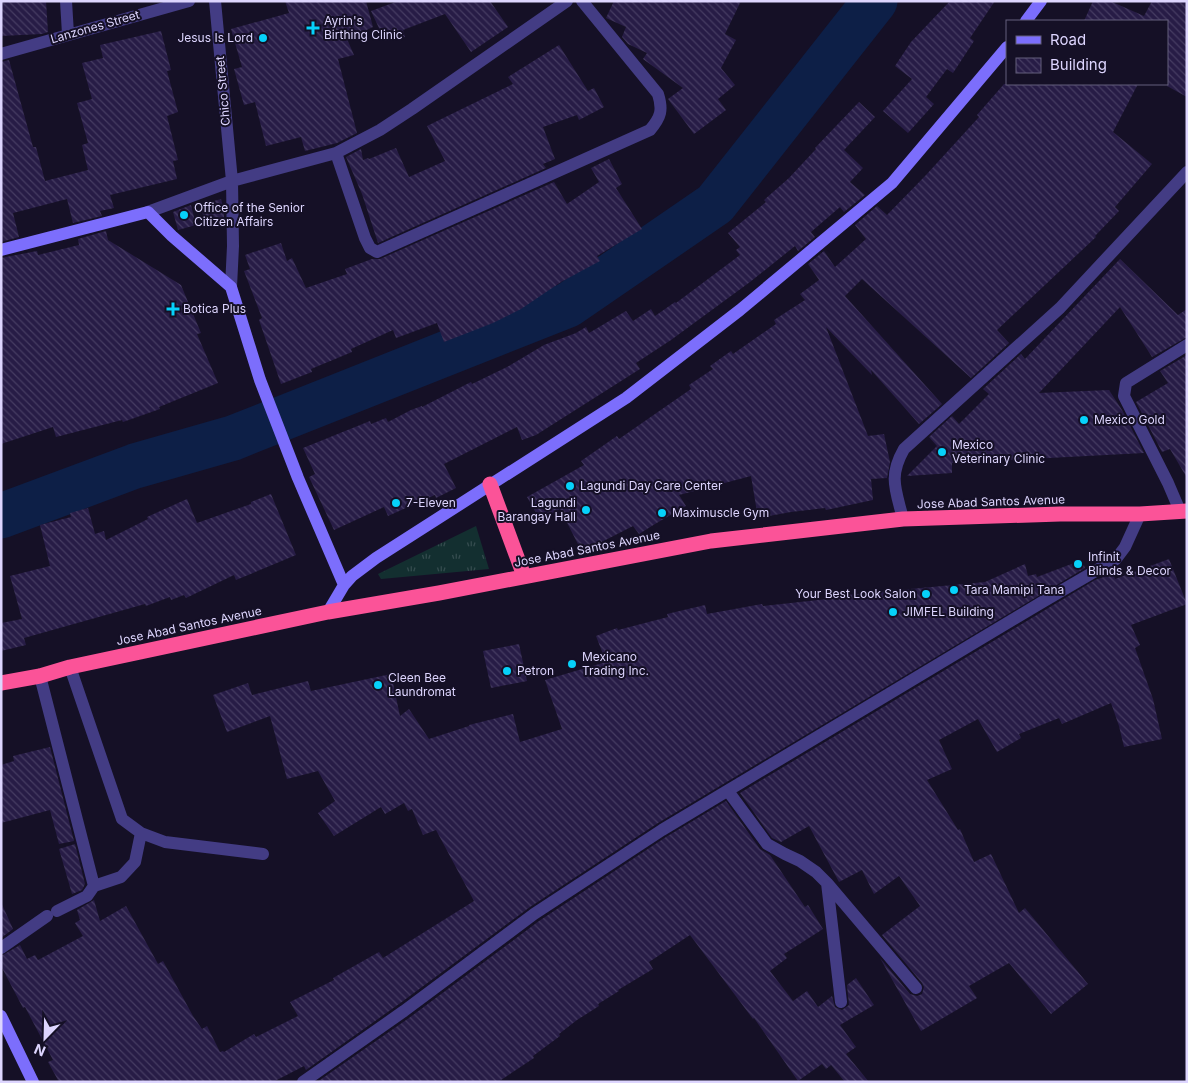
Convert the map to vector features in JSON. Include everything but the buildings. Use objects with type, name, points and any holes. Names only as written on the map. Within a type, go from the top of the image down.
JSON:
[{"type":"highway","points":[[490,484],[524,576]]},
{"type":"highway","name":"Jose Abad Santos Avenue","points":[[1,683],[328,612],[439,593],[711,541],[903,519],[1060,514],[1140,514],[1183,511]]},
{"type":"main road","points":[[1027,20],[1040,1]]},
{"type":"main road","points":[[328,612],[344,585],[352,576],[396,544],[626,398],[834,234],[892,183],[1006,48]]},
{"type":"main road","points":[[1,250],[148,212],[172,236],[231,287],[260,380],[298,478],[344,585]]},
{"type":"main road","points":[[1,1016],[33,1082]]},
{"type":"street","points":[[66,1],[68,34]]},
{"type":"street","name":"Lanzones Street","points":[[1,54],[189,1]]},
{"type":"street","name":"Chico Street","points":[[215,1],[232,181],[233,246],[231,287]]},
{"type":"street","points":[[148,212],[232,181],[336,153],[380,130],[412,109],[567,1]]},
{"type":"street","points":[[336,153],[365,238],[370,248],[377,252],[650,130],[659,120],[661,104],[658,94],[582,1]]},
{"type":"street","points":[[903,519],[893,481],[894,470],[904,449],[1060,308],[1187,172]]},
{"type":"street","points":[[1183,511],[1124,396],[1126,383],[1187,345]]},
{"type":"street","points":[[303,1082],[404,1011],[534,914],[662,830],[1116,559],[1140,514]]},
{"type":"street","points":[[70,667],[122,819],[141,833],[165,842],[263,854]]},
{"type":"street","points":[[40,676],[94,886]]},
{"type":"street","points":[[728,791],[768,844],[816,872],[916,988]]},
{"type":"street","points":[[1,948],[52,913],[87,896],[94,886],[121,877],[135,862],[141,833]]},
{"type":"street","points":[[827,884],[841,1002]]},
{"type":"green space","points":[[476,526],[489,569],[381,579],[378,574]]},
{"type":"waterway","points":[[1,516],[135,466],[233,438],[568,305],[715,204],[875,1]]},
{"type":"place","name":"Ayrin's Birthing Clinic","points":[[313,28]]},
{"type":"place","name":"Jesus Is Lord","points":[[263,38]]},
{"type":"place","name":"Office of the Senior Citizen Affairs","points":[[184,215]]},
{"type":"place","name":"Botica Plus","points":[[173,309]]},
{"type":"place","name":"Mexico Gold","points":[[1084,420]]},
{"type":"place","name":"Mexico Veterinary Clinic","points":[[942,452]]},
{"type":"place","name":"Lagundi Day Care Center","points":[[570,486]]},
{"type":"place","name":"7-Eleven","points":[[396,503]]},
{"type":"place","name":"Lagundi Barangay Hall","points":[[586,510]]},
{"type":"place","name":"Maximuscle Gym","points":[[662,513]]},
{"type":"place","name":"Infinit Blinds & Decor","points":[[1078,564]]},
{"type":"place","name":"Tara Mamipi Tana","points":[[954,590]]},
{"type":"place","name":"Your Best Look Salon","points":[[926,594]]},
{"type":"place","name":"JIMFEL Building","points":[[893,612]]},
{"type":"place","name":"Mexicano Trading Inc.","points":[[572,664]]},
{"type":"place","name":"Petron","points":[[507,671]]},
{"type":"place","name":"Cleen Bee Laundromat","points":[[378,685]]}]
